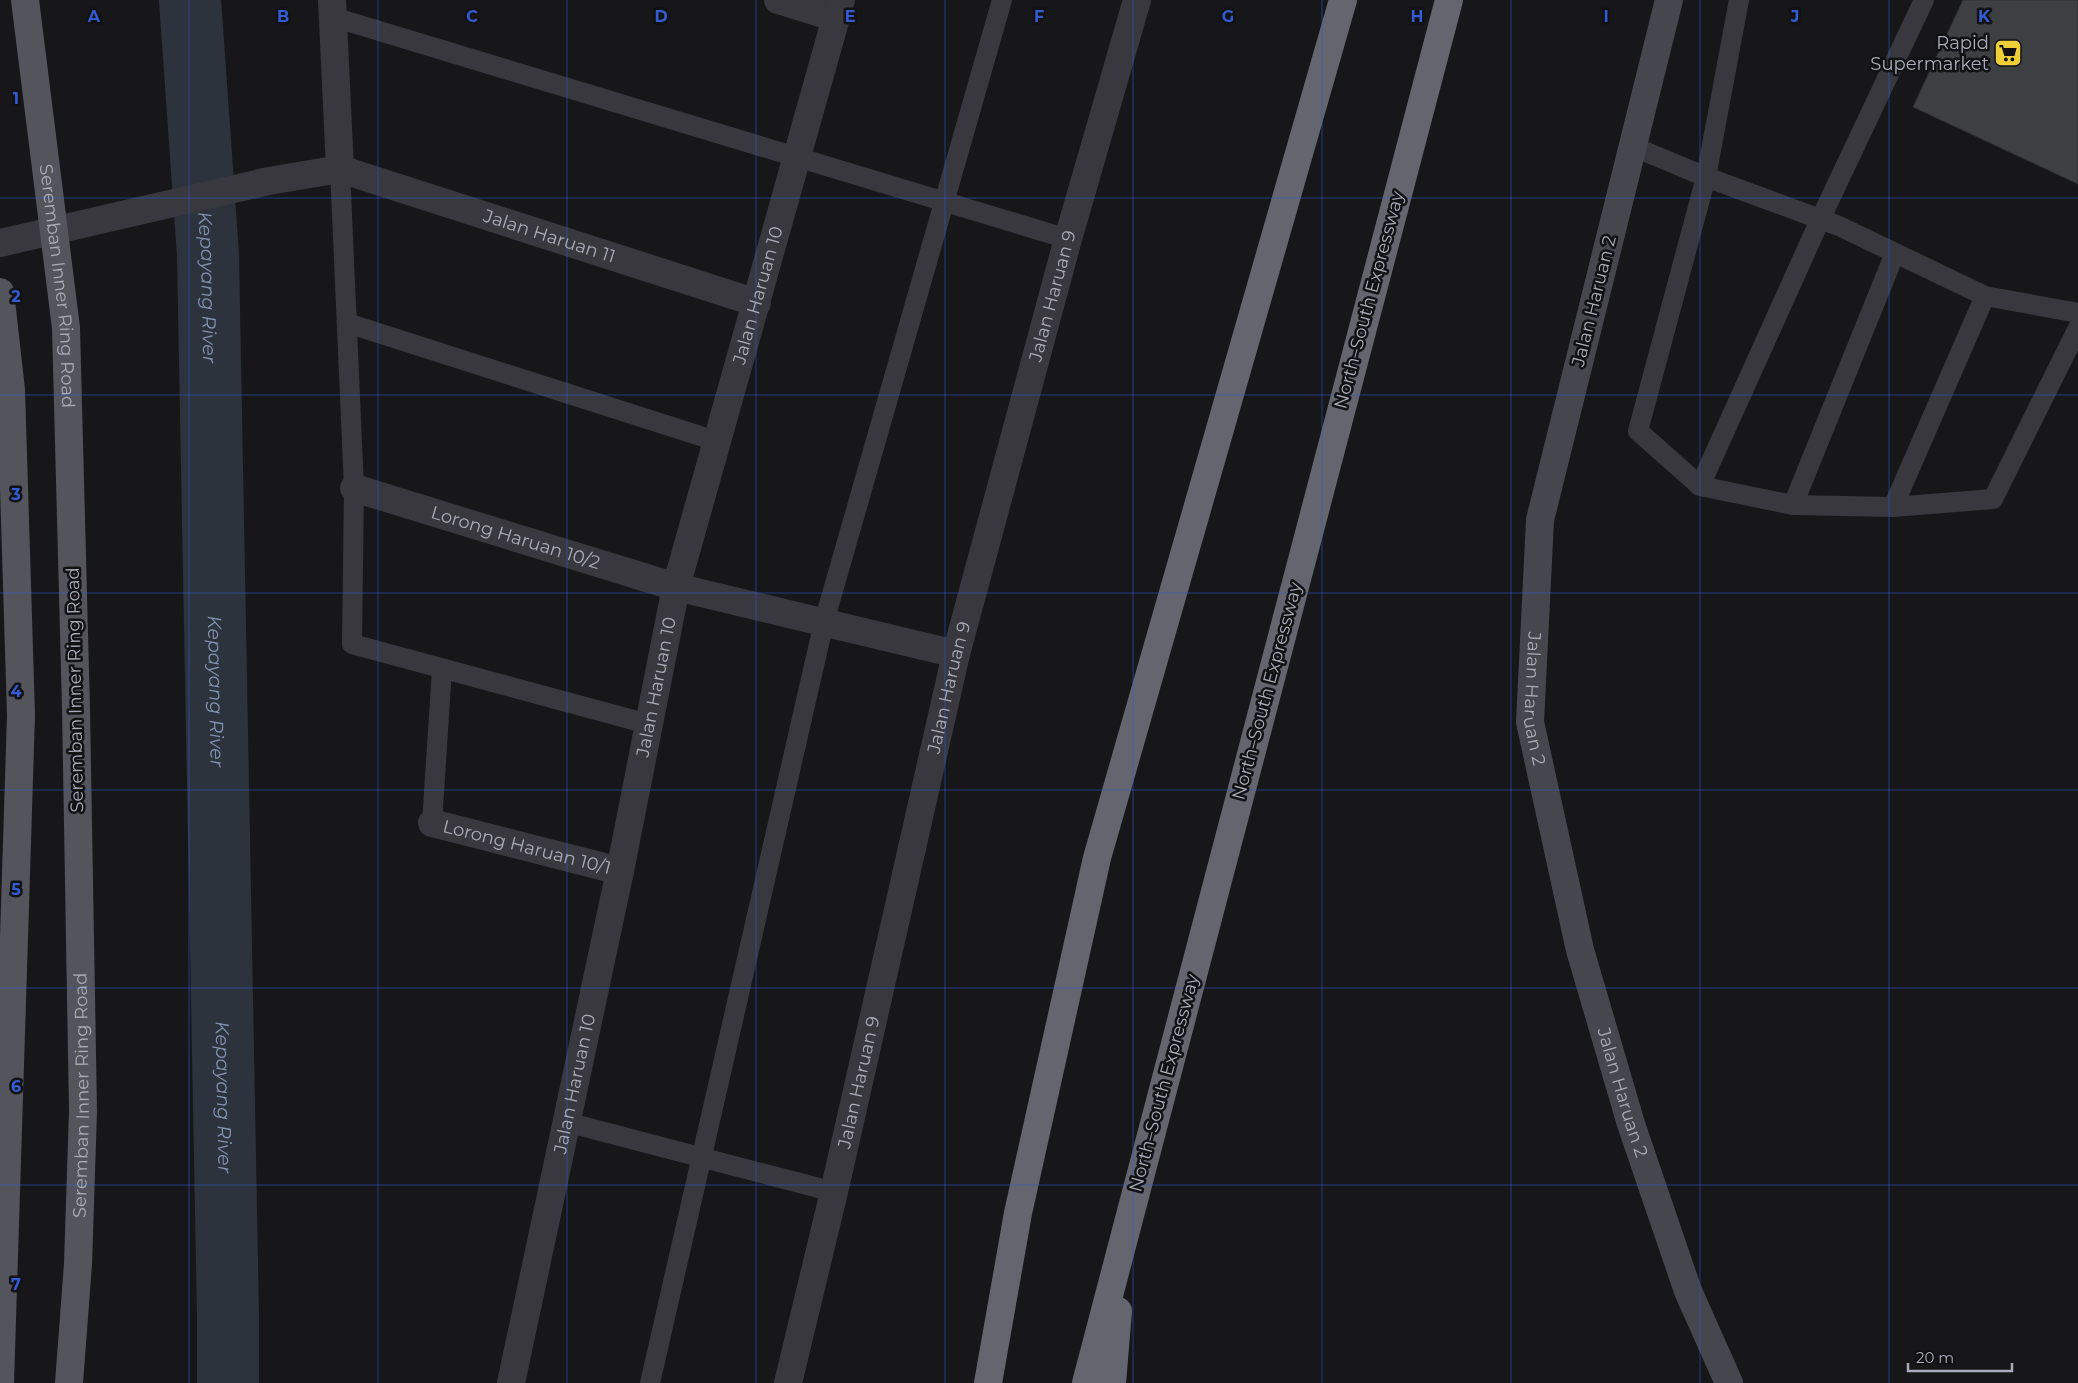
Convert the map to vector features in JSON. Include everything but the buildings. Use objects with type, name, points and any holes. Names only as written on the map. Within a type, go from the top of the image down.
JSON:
[{"type":"highway","points":[[988,1383],[1018,1213],[1097,858],[1343,0]]},
{"type":"highway","name":"North–South Expressway","points":[[1086,1383],[1449,0]]},
{"type":"highway","points":[[1112,1383],[1125,1234]]},
{"type":"main road","name":"Seremban Inner Ring Road","points":[[25,0],[66,328],[76,708],[83,1112],[78,1264],[69,1383]]},
{"type":"main road","name":"Jalan Haruan 2","points":[[1669,0],[1540,520],[1530,722],[1580,950],[1631,1124],[1688,1291],[1728,1383]]},
{"type":"main road","points":[[0,292],[11,390],[21,715],[0,1383]]},
{"type":"street","points":[[778,0],[838,9]]},
{"type":"street","name":"Jalan Haruan 9","points":[[788,1383],[834,1192],[956,654],[1068,239],[1137,0]]},
{"type":"street","points":[[0,243],[269,181],[340,169],[332,9]]},
{"type":"street","name":"Jalan Haruan 10","points":[[511,1383],[620,871],[676,587],[838,9]]},
{"type":"street","name":"Jalan Haruan 11","points":[[340,169],[757,303]]},
{"type":"street","name":"Lorong Haruan 10/2","points":[[354,488],[676,587],[956,654]]},
{"type":"street","name":"Lorong Haruan 10/1","points":[[432,824],[620,871]]},
{"type":"lane","points":[[650,1383],[824,622],[1002,0]]},
{"type":"lane","points":[[1739,0],[1706,177],[1638,431],[1700,486],[1793,505],[1893,507],[1994,499],[2078,328]]},
{"type":"lane","points":[[1700,486],[1820,220],[1924,0]]},
{"type":"lane","points":[[332,9],[795,157],[1068,239]]},
{"type":"lane","points":[[1632,146],[1706,177],[1820,220],[1985,296],[2078,313]]},
{"type":"lane","points":[[340,169],[354,488],[352,644],[648,724]]},
{"type":"lane","points":[[1793,505],[1895,253]]},
{"type":"lane","points":[[1893,507],[1985,296]]},
{"type":"lane","points":[[347,323],[716,441]]},
{"type":"lane","points":[[432,824],[442,669]]},
{"type":"lane","points":[[566,1122],[701,1159],[834,1192]]},
{"type":"waterway","name":"Kepayang River","points":[[190,0],[208,255],[228,1383]]},
{"type":"place","name":"Rapid Supermarket","points":[[2008,53]]}]
